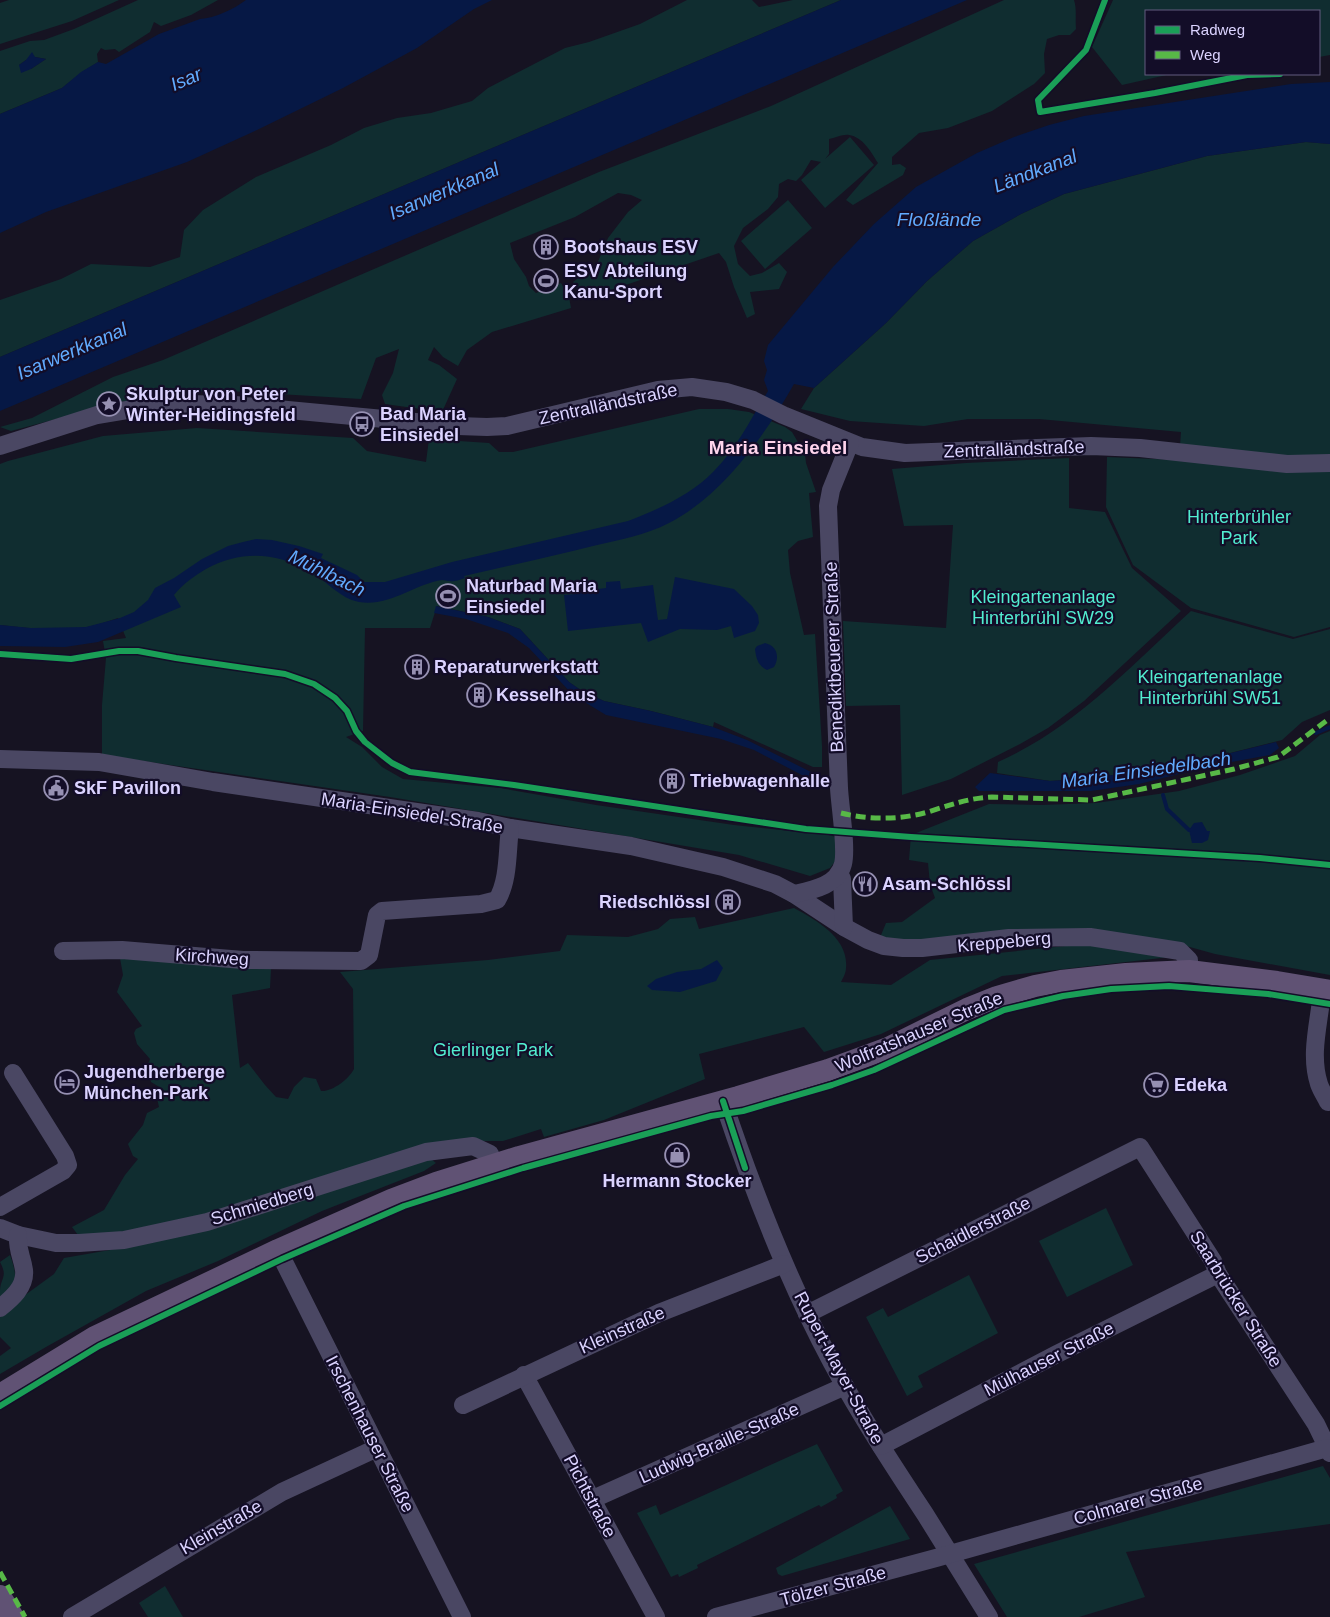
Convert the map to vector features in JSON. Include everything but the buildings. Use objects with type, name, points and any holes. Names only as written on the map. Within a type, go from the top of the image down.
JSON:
[{"type":"main road","name":"Wolfratshauser Straße","points":[[0,1395],[95,1337],[278,1250],[398,1198],[494,1164],[792,1082],[866,1057],[967,1009],[997,997],[1035,986],[1061,982],[1126,974],[1189,971],[1278,982],[1326,991]]},
{"type":"main road","points":[[0,1596],[12,1617]]},
{"type":"street","name":"Zentralländstraße","points":[[0,446],[97,415],[139,408],[186,404],[235,405],[441,425],[487,427],[507,426],[658,390],[692,387],[726,392],[753,400],[783,415],[862,448],[905,453],[1091,446],[1140,448],[1287,464],[1330,463]]},
{"type":"street","name":"Benediktbeuerer Straße","points":[[849,929],[842,878],[839,873],[843,864],[844,853],[839,789],[828,506],[831,490],[850,443]]},
{"type":"street","name":"Maria-Einsiedel-Straße","points":[[0,759],[99,762],[297,795],[478,821],[510,828],[640,848],[723,867],[775,884],[814,907]]},
{"type":"street","name":"Kirchweg","points":[[63,951],[122,950],[250,960],[361,961],[369,956],[376,915],[382,911],[481,904],[497,900],[502,892],[504,882],[510,828]]},
{"type":"street","points":[[794,894],[824,886],[835,879],[839,873]]},
{"type":"street","name":"Kreppeberg","points":[[814,907],[868,940],[884,946],[903,948],[950,946],[1009,938],[1090,936],[1180,951],[1189,960],[1189,971]]},
{"type":"street","points":[[1326,991],[1316,1040],[1316,1070],[1319,1084],[1328,1102]]},
{"type":"street","points":[[0,1207],[63,1171],[68,1164],[65,1156],[13,1073]]},
{"type":"street","name":"Rupert-Mayer-Straße","points":[[723,1101],[745,1168],[784,1264],[807,1314],[845,1386],[881,1446],[989,1617]]},
{"type":"street","name":"Schmiedberg","points":[[0,1228],[18,1235],[56,1243],[124,1240],[207,1222],[426,1152],[473,1146],[490,1154],[494,1164]]},
{"type":"street","name":"Saarbrücker Straße","points":[[1140,1147],[1213,1261],[1218,1274],[1316,1424],[1329,1450]]},
{"type":"street","name":"Schaidlerstraße","points":[[807,1314],[1140,1147]]},
{"type":"street","points":[[0,1308],[16,1293],[24,1278],[24,1270],[18,1247],[18,1235]]},
{"type":"street","name":"Irschenhauser Straße","points":[[278,1250],[462,1617]]},
{"type":"street","name":"Kleinstraße","points":[[463,1405],[659,1313],[784,1264]]},
{"type":"street","name":"Mülhauser Straße","points":[[881,1446],[1049,1358],[1218,1274]]},
{"type":"street","name":"Pichtstraße","points":[[524,1375],[656,1617]]},
{"type":"street","name":"Ludwig-Braille-Straße","points":[[593,1499],[845,1386]]},
{"type":"street","name":"Kleinstraße","points":[[72,1617],[282,1492],[377,1448]]},
{"type":"street","name":"Colmarer Straße","points":[[950,1554],[1329,1450]]},
{"type":"street","name":"Tölzer Straße","points":[[716,1617],[950,1554]]},
{"type":"green space","points":[[9,0],[119,0],[72,21],[0,44],[0,3]]},
{"type":"green space","points":[[138,0],[218,0],[191,15],[161,26],[154,22],[150,32],[119,52],[115,49],[105,50],[101,48],[97,54],[98,62],[62,88],[0,114],[0,51],[30,41],[44,40],[74,29]],"holes":[[[35,57],[46,59],[31,69],[19,65]]]},
{"type":"green space","points":[[687,0],[752,0],[759,7],[793,0],[841,0],[0,357],[0,300],[61,279],[91,264],[150,267],[180,257],[184,230],[203,210],[256,177],[331,145],[364,128],[397,118],[431,113],[472,101],[488,88],[565,48],[589,42],[640,24]]},
{"type":"green space","points":[[1004,0],[1074,0],[1076,29],[1070,35],[1059,35],[1047,39],[1044,54],[1045,73],[1034,84],[992,111],[948,128],[919,133],[892,157],[892,165],[900,164],[906,168],[903,175],[853,205],[846,200],[878,163],[866,146],[854,136],[844,135],[829,139],[829,154],[825,159],[850,137],[874,165],[825,208],[801,180],[821,162],[811,160],[796,181],[788,179],[779,184],[778,197],[768,209],[743,228],[734,246],[738,264],[750,276],[762,273],[779,263],[787,272],[779,289],[750,292],[755,314],[747,318],[726,262],[719,253],[582,300],[573,282],[597,264],[608,238],[628,212],[642,200],[631,195],[618,193],[575,217],[510,243],[514,259],[526,277],[529,286],[536,293],[561,283],[569,297],[571,308],[492,332],[467,350],[458,366],[443,357],[434,347],[428,360],[439,365],[457,379],[442,412],[385,404],[382,395],[393,373],[399,349],[376,358],[361,399],[212,390],[120,402],[11,431],[0,427],[32,418],[113,377],[163,360],[599,172],[771,106]]},
{"type":"green space","points":[[1113,0],[1330,0],[1330,55],[1320,57],[1320,10],[1145,10],[1145,75],[1167,75],[1122,85],[1092,47]]},
{"type":"green space","name":"Hinterbrühler Park","points":[[1306,142],[1330,144],[1330,627],[1294,637],[1191,608],[1133,565],[1106,507],[1107,457],[1179,460],[1181,432],[1039,419],[968,419],[924,426],[850,421],[801,409],[814,388],[886,323],[927,281],[973,241],[1021,214],[1064,194],[1207,156]]},
{"type":"green space","points":[[788,200],[812,228],[765,269],[741,241]]},
{"type":"green space","name":"Naturbad Maria Einsiedel","points":[[699,409],[728,409],[749,412],[785,427],[792,432],[805,454],[806,463],[816,492],[809,493],[813,537],[798,541],[788,550],[790,573],[804,635],[815,634],[822,767],[813,767],[714,722],[713,727],[604,701],[582,691],[569,682],[520,629],[488,617],[437,606],[430,628],[365,628],[363,731],[346,737],[362,747],[382,767],[403,779],[500,788],[596,805],[734,825],[836,837],[837,859],[830,868],[810,876],[739,855],[390,797],[102,755],[102,705],[106,658],[103,641],[126,638],[118,618],[91,626],[66,629],[0,625],[0,464],[8,461],[103,436],[197,428],[353,438],[367,451],[426,462],[429,439],[489,443],[499,452],[513,452]]},
{"type":"green space","name":"Kleingartenanlage Hinterbrühl SW29","points":[[1069,458],[1069,508],[1105,512],[1132,568],[1181,611],[1084,701],[1048,728],[951,779],[902,795],[900,705],[846,706],[843,621],[946,628],[953,525],[904,526],[892,469]]},
{"type":"green space","name":"Kleingartenanlage Hinterbrühl SW51","points":[[1191,611],[1293,639],[1330,629],[1330,710],[1302,722],[1282,740],[1202,760],[1095,778],[1050,781],[997,773],[998,762],[1051,732],[1076,714],[1100,695]]},
{"type":"green space","points":[[1330,731],[1330,975],[1215,954],[1179,944],[923,943],[879,940],[886,923],[902,922],[935,898],[930,884],[928,863],[909,860],[911,835],[989,804],[1096,803],[1179,791],[1240,775],[1295,756],[1320,735]]},
{"type":"green space","name":"Gierlinger Park","points":[[794,908],[821,924],[837,939],[846,957],[845,974],[841,982],[891,985],[930,960],[1085,944],[1170,957],[1002,976],[881,1034],[824,1052],[804,1027],[699,1054],[705,1079],[604,1120],[544,1137],[541,1129],[503,1141],[470,1141],[228,1210],[130,1231],[81,1239],[72,1227],[104,1210],[125,1175],[138,1159],[133,1156],[128,1144],[143,1125],[147,1113],[159,1107],[157,1098],[161,1088],[151,1082],[147,1071],[150,1069],[148,1064],[150,1059],[137,1044],[134,1033],[136,1029],[142,1026],[117,992],[123,975],[120,958],[271,969],[270,988],[232,995],[240,1068],[248,1063],[276,1097],[288,1099],[294,1087],[304,1077],[316,1079],[321,1091],[325,1091],[340,1084],[354,1069],[353,989],[340,972],[488,960],[560,951],[567,935],[628,937],[658,929],[670,919],[695,917],[699,929]]},
{"type":"green space","points":[[431,1159],[436,1163],[424,1171],[322,1211],[218,1261],[146,1291],[0,1374],[0,1356],[11,1348],[0,1337],[0,1317],[21,1298],[54,1274],[64,1258],[110,1250],[221,1224]]},
{"type":"green space","points":[[1106,1208],[1133,1265],[1067,1297],[1039,1241]]},
{"type":"green space","points":[[10,1255],[15,1276],[13,1286],[0,1303],[0,1290],[4,1274],[0,1262]]},
{"type":"green space","points":[[969,1275],[998,1333],[918,1376],[923,1387],[907,1396],[866,1317],[883,1308],[888,1317]]},
{"type":"green space","points":[[817,1444],[843,1491],[836,1495],[837,1498],[697,1565],[698,1568],[679,1577],[678,1574],[671,1577],[637,1513],[656,1505],[660,1515]]},
{"type":"green space","points":[[1323,1466],[1330,1478],[1330,1524],[1126,1552],[1145,1597],[1079,1617],[1007,1617],[974,1564]]},
{"type":"green space","points":[[890,1506],[910,1539],[782,1576],[778,1574],[776,1568]]},
{"type":"green space","points":[[165,1586],[183,1617],[148,1617],[139,1603]]},
{"type":"water","name":"Isar","points":[[246,0],[492,0],[474,9],[417,48],[343,88],[257,130],[187,162],[46,212],[0,233],[0,114],[62,88],[81,72],[98,62],[106,64],[159,34],[200,19],[218,15]]},
{"type":"water","name":"Isarwerkkanal","points":[[841,0],[967,0],[0,411],[0,357]]},
{"type":"water","points":[[32,52],[35,57],[46,59],[21,73],[19,65]]},
{"type":"water","name":"Floßlände","points":[[1330,82],[1330,144],[1306,142],[1207,156],[1064,194],[1021,214],[973,241],[927,281],[886,323],[814,388],[794,384],[770,423],[741,462],[707,497],[688,511],[660,527],[622,539],[464,576],[465,578],[456,581],[442,580],[432,582],[391,598],[370,603],[359,602],[345,597],[317,576],[298,565],[271,557],[246,556],[219,563],[193,577],[174,595],[181,607],[98,642],[65,647],[0,646],[0,625],[31,628],[86,627],[120,618],[134,612],[148,600],[155,588],[202,559],[228,546],[256,539],[272,540],[299,546],[323,554],[321,558],[357,575],[364,582],[385,582],[452,562],[628,521],[651,512],[685,494],[705,480],[722,462],[744,432],[768,391],[764,380],[767,370],[764,361],[768,345],[833,267],[874,224],[916,187],[977,153],[1014,137],[1084,116],[1291,84]]},
{"type":"water","points":[[675,577],[734,589],[752,606],[758,615],[759,623],[755,631],[734,638],[731,626],[717,630],[680,629],[648,642],[641,623],[568,631],[564,595],[577,594],[576,585],[589,584],[590,590],[606,588],[606,582],[620,581],[621,589],[653,585],[658,620],[667,619]]},
{"type":"water","points":[[436,606],[488,617],[520,629],[569,682],[582,691],[604,701],[713,727],[747,740],[819,776],[835,778],[834,786],[819,784],[754,750],[721,739],[606,715],[573,695],[529,648],[508,633],[466,619],[434,613]]},
{"type":"water","points":[[765,643],[775,649],[777,656],[774,667],[767,670],[758,661],[755,649],[757,646]]},
{"type":"water","points":[[1276,742],[1279,748],[1270,755],[1215,765],[1139,784],[1091,791],[979,791],[975,787],[990,773],[1050,781],[1095,778],[1202,760]]},
{"type":"water","points":[[1202,822],[1207,831],[1210,831],[1208,840],[1202,843],[1192,843],[1189,830],[1194,823]]},
{"type":"water","points":[[717,960],[723,968],[716,981],[680,992],[652,990],[647,986],[656,979],[677,972],[701,969]]},
{"type":"waterway","name":"Maria Einsiedelbach","points":[[1316,733],[1330,727]]},
{"type":"waterway","points":[[1163,795],[1167,809],[1189,830]]},
{"type":"marked path","points":[[841,813],[873,818],[907,817],[967,800],[992,797],[1092,800],[1234,769],[1278,757],[1330,718]]},
{"type":"marked path","points":[[0,1572],[25,1617]]},
{"type":"cycle path","points":[[1105,0],[1086,50],[1038,100],[1040,112],[1155,93],[1247,75]]},
{"type":"cycle path","points":[[0,654],[71,659],[119,651],[138,651],[285,674],[314,684],[335,698],[347,711],[356,731],[365,742],[392,763],[410,772],[514,785],[806,829],[1260,858],[1330,865]]},
{"type":"cycle path","points":[[0,1406],[99,1346],[282,1259],[404,1206],[523,1168],[711,1116],[743,1111],[832,1085],[874,1070],[1004,1010],[1063,996],[1111,989],[1169,986],[1268,994],[1330,1004]]},
{"type":"cycle path","points":[[723,1101],[745,1168]]},
{"type":"place","name":"Bootshaus ESV","points":[[546,247]]},
{"type":"place","name":"ESV Abteilung Kanu-Sport","points":[[546,281]]},
{"type":"place","name":"Skulptur von Peter Winter-Heidingsfeld","points":[[109,404]]},
{"type":"place","name":"Bad Maria Einsiedel","points":[[362,424]]},
{"type":"place","name":"Naturbad Maria Einsiedel","points":[[448,596]]},
{"type":"place","name":"Reparaturwerkstatt","points":[[417,667]]},
{"type":"place","name":"Kesselhaus","points":[[479,695]]},
{"type":"place","name":"Triebwagenhalle","points":[[672,781]]},
{"type":"place","name":"SkF Pavillon","points":[[56,788]]},
{"type":"place","name":"Asam-Schlössl","points":[[865,884]]},
{"type":"place","name":"Riedschlössl","points":[[728,902]]},
{"type":"place","name":"Jugendherberge München-Park","points":[[67,1082]]},
{"type":"place","name":"Edeka","points":[[1156,1085]]},
{"type":"place","name":"Hermann Stocker","points":[[677,1155]]},
{"type":"district","name":"Maria Einsiedel","points":[[778,447]]},
{"type":"water label","name":"Ländkanal","points":[[1035,171]]},
{"type":"water label","name":"Mühlbach","points":[[327,573]]}]
